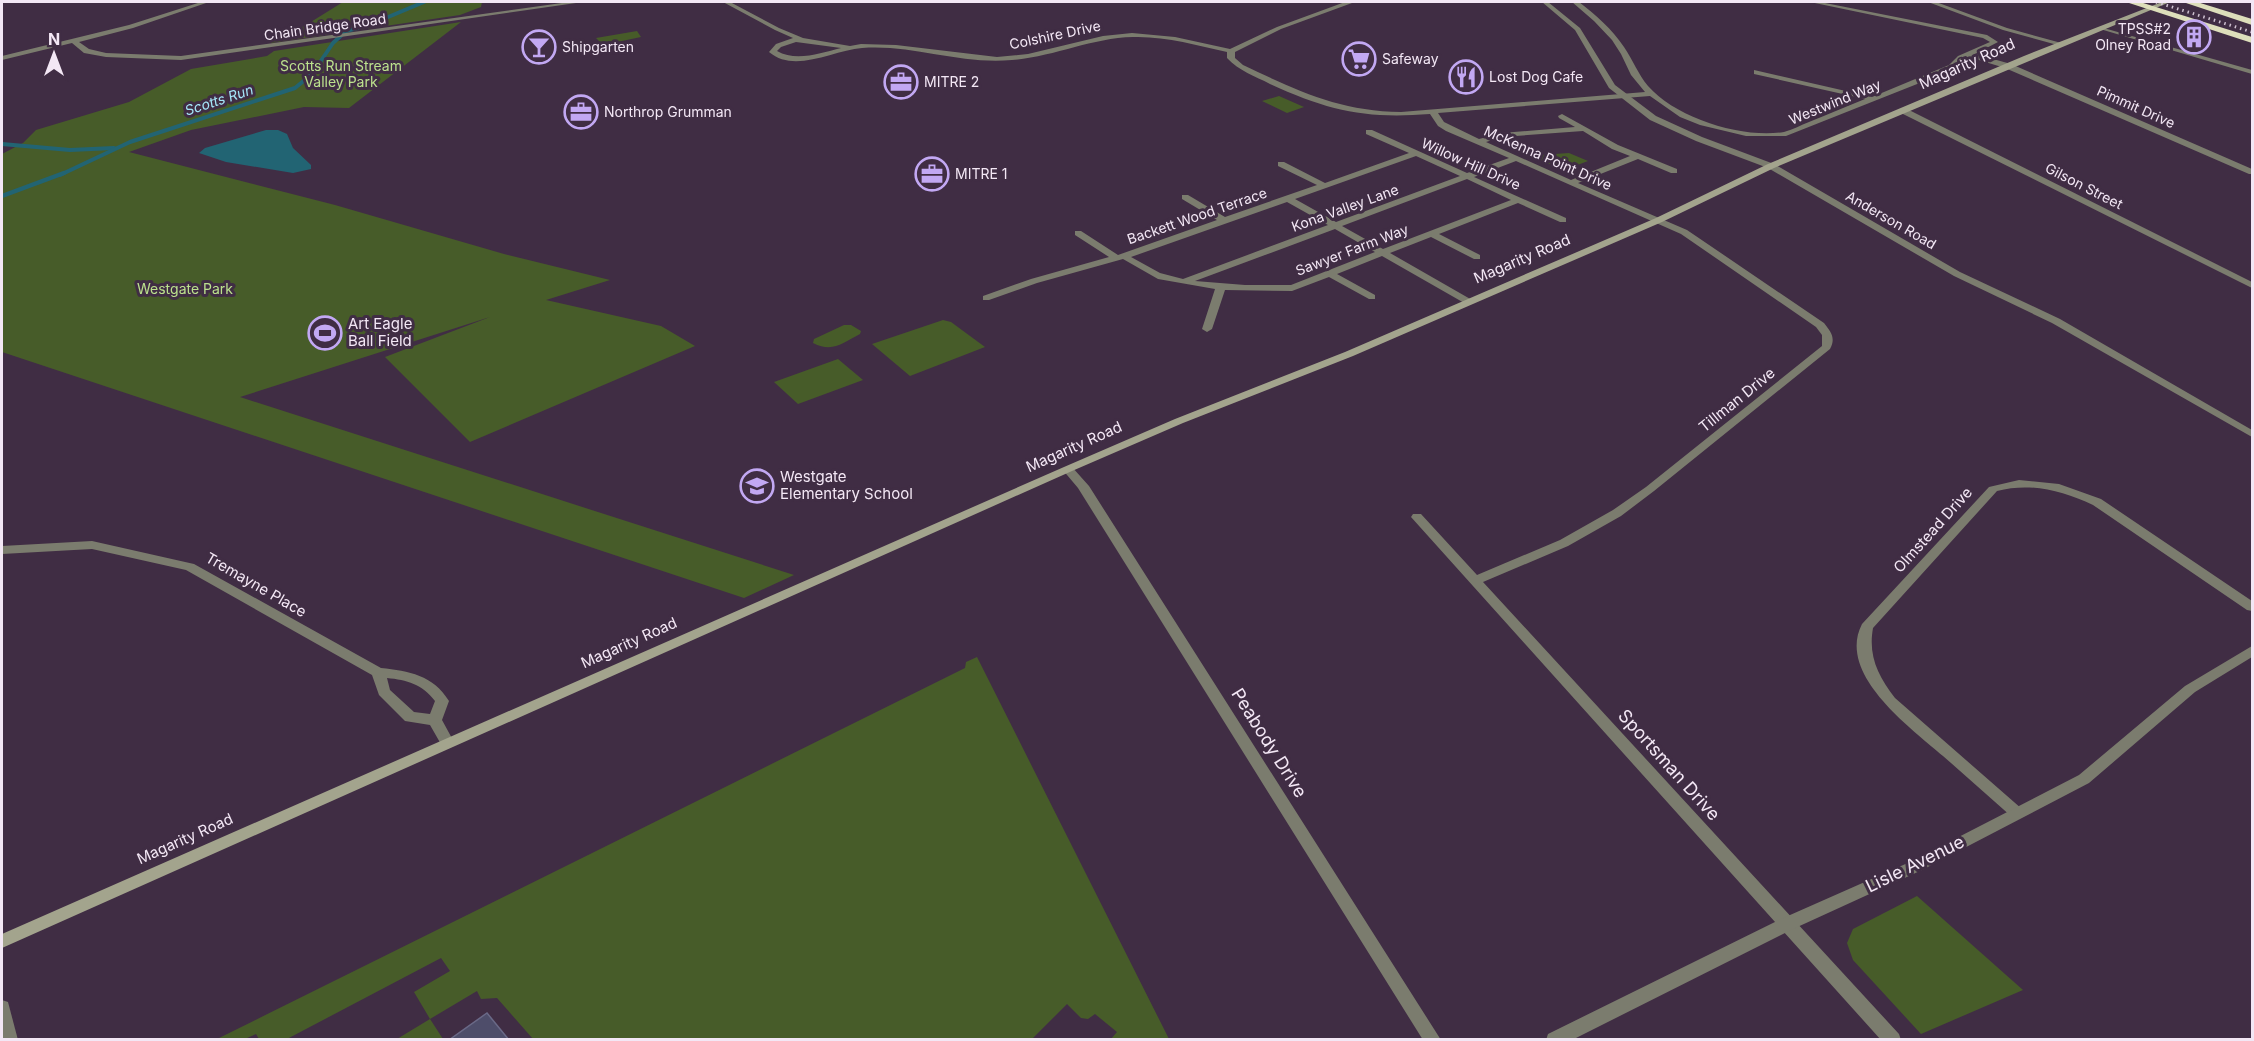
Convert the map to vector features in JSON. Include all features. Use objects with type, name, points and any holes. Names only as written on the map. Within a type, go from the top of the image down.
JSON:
[{"type":"highway","points":[[2131,2],[2253,40]]},
{"type":"highway","points":[[2188,2],[2253,22]]},
{"type":"main road","name":"Magarity Road","points":[[2,940],[1068,469],[1469,302],[1659,220],[1772,166],[2008,66],[2167,2]]},
{"type":"street","points":[[174,13],[188,2]]},
{"type":"street","points":[[2,58],[75,42],[206,2]]},
{"type":"street","name":"Chain Bridge Road","points":[[75,42],[80,47],[94,53],[150,59],[199,57],[580,2]]},
{"type":"street","name":"Colshire Drive","points":[[726,2],[777,29],[804,39],[847,47],[897,45],[982,58],[1006,58],[1039,54],[1103,38],[1137,34],[1231,51]]},
{"type":"street","points":[[1350,2],[1279,28],[1231,51],[1231,58],[1240,67],[1339,109],[1387,114],[1652,94]]},
{"type":"street","name":"Anderson Road","points":[[1545,2],[1578,29],[1603,75],[1623,96],[1653,118],[1772,166],[1957,274],[2056,321],[2253,434]]},
{"type":"street","name":"Westwind Way","points":[[1575,2],[1611,33],[1635,75],[1652,94],[1673,108],[1718,130],[1741,135],[1766,137],[1786,134],[1952,67],[1969,55],[1995,42],[1985,36],[1812,2]]},
{"type":"street","points":[[1931,2],[2005,29],[2061,44]]},
{"type":"street","points":[[2102,28],[2253,72]]},
{"type":"street","name":"Colshire Drive","points":[[777,29],[780,44]]},
{"type":"street","name":"Colshire Drive","points":[[804,39],[780,44],[773,52],[780,56],[802,58],[847,47]]},
{"type":"street","points":[[821,53],[826,48],[824,44]]},
{"type":"street","points":[[1969,55],[2008,66]]},
{"type":"street","name":"Pimmit Drive","points":[[2008,66],[2253,172]]},
{"type":"street","points":[[1757,72],[1873,99]]},
{"type":"street","name":"McKenna Point Drive","points":[[1432,111],[1441,124],[1449,129],[1659,220]]},
{"type":"street","name":"Gilson Street","points":[[1904,111],[2253,285]]},
{"type":"street","points":[[1562,116],[1583,129],[1674,171]]},
{"type":"street","points":[[1477,142],[1502,135],[1583,129]]},
{"type":"street","name":"Willow Hill Drive","points":[[1369,132],[1563,220]]},
{"type":"street","name":"Backett Wood Terrace","points":[[986,298],[1034,281],[1121,257],[1415,154]]},
{"type":"street","points":[[1570,183],[1638,156]]},
{"type":"street","name":"Kona Valley Lane","points":[[1185,282],[1514,159]]},
{"type":"street","points":[[1281,164],[1325,186]]},
{"type":"street","points":[[1185,197],[1225,221]]},
{"type":"street","points":[[1289,199],[1469,302]]},
{"type":"street","name":"Sawyer Farm Way","points":[[1078,232],[1158,277],[1221,286],[1288,289],[1518,200]]},
{"type":"street","name":"Tillman Drive","points":[[1475,581],[1564,543],[1617,513],[1659,482],[1826,347],[1829,341],[1827,333],[1820,325],[1684,232],[1659,220]]},
{"type":"street","points":[[1432,234],[1477,257]]},
{"type":"street","points":[[1331,274],[1372,297]]},
{"type":"street","points":[[1207,329],[1221,286]]},
{"type":"street","name":"Peabody Drive","points":[[1068,469],[1086,492],[1433,1040]]},
{"type":"street","name":"Olmstead Drive","points":[[2017,813],[1890,701],[1875,681],[1865,661],[1863,642],[1867,627],[1993,489],[2020,483],[2038,483],[2097,502],[2253,607]]},
{"type":"street","name":"Sportsman Drive","points":[[1417,517],[1893,1040]]},
{"type":"street","name":"Tremayne Place","points":[[2,550],[92,545],[190,567],[378,672],[409,676],[433,687],[442,701],[435,720]]},
{"type":"street","name":"Lisle Avenue","points":[[1554,1040],[1788,924],[1916,866],[2084,779],[2190,689],[2253,651]]},
{"type":"street","points":[[378,672],[384,692],[410,717],[435,720],[447,742]]},
{"type":"street","points":[[2,1007],[9,1040]]},
{"type":"green space","name":"Scotts Run Stream Valley Park","points":[[343,2],[482,2],[481,7],[460,15],[270,43],[306,25]]},
{"type":"green space","name":"Westgate Park","points":[[461,22],[349,108],[304,107],[191,130],[129,152],[335,205],[504,254],[610,280],[546,300],[661,326],[695,346],[470,442],[385,357],[490,317],[240,397],[794,575],[744,598],[2,352],[2,154],[23,143],[36,130],[129,102],[191,69],[267,56],[274,51]]},
{"type":"green space","points":[[637,31],[641,37],[603,45],[596,38]]},
{"type":"green space","points":[[1279,96],[1304,107],[1287,113],[1262,101]]},
{"type":"green space","points":[[1569,153],[1588,161],[1564,170],[1536,158],[1525,156]]},
{"type":"green space","points":[[943,320],[951,322],[985,347],[910,376],[872,344]]},
{"type":"green space","points":[[844,325],[851,325],[861,331],[860,334],[832,347],[813,343],[814,339]]},
{"type":"green space","points":[[838,359],[863,380],[798,404],[774,382]]},
{"type":"green space","points":[[977,657],[1169,1039],[1111,1039],[1117,1032],[1095,1014],[1088,1019],[1081,1018],[1067,1004],[1032,1039],[533,1039],[497,998],[481,999],[477,991],[430,1019],[414,992],[450,971],[441,958],[287,1039],[259,1039],[256,1034],[245,1039],[217,1039],[965,668],[966,662]]},
{"type":"green space","points":[[1917,896],[2023,990],[1921,1034],[1853,960],[1847,943],[1853,929]]},
{"type":"green space","points":[[430,1019],[443,1039],[397,1039]]},
{"type":"water","points":[[266,130],[278,130],[287,134],[293,148],[311,165],[311,169],[293,173],[226,162],[199,153],[205,148]]},
{"type":"building","points":[[487,1013],[509,1040],[449,1040]]},
{"type":"waterway","name":"Scotts Run","points":[[60,175],[130,142],[295,88],[312,74],[333,43],[346,31],[369,25],[424,2]]},
{"type":"waterway","points":[[2,144],[70,150],[114,148]]},
{"type":"waterway","name":"Scotts Run","points":[[2,196],[64,173]]},
{"type":"railway","points":[[2156,2],[2252,32]]},
{"type":"place","name":"TPSS#2 Olney Road","points":[[2194,37]]},
{"type":"place","name":"Shipgarten","points":[[539,47]]},
{"type":"place","name":"Safeway","points":[[1359,59]]},
{"type":"place","name":"Lost Dog Cafe","points":[[1466,77]]},
{"type":"place","name":"MITRE 2","points":[[901,82]]},
{"type":"place","name":"Northrop Grumman","points":[[581,112]]},
{"type":"place","name":"MITRE 1","points":[[932,174]]},
{"type":"place","name":"Art Eagle Ball Field","points":[[325,333]]},
{"type":"place","name":"Westgate Elementary School","points":[[757,486]]}]
